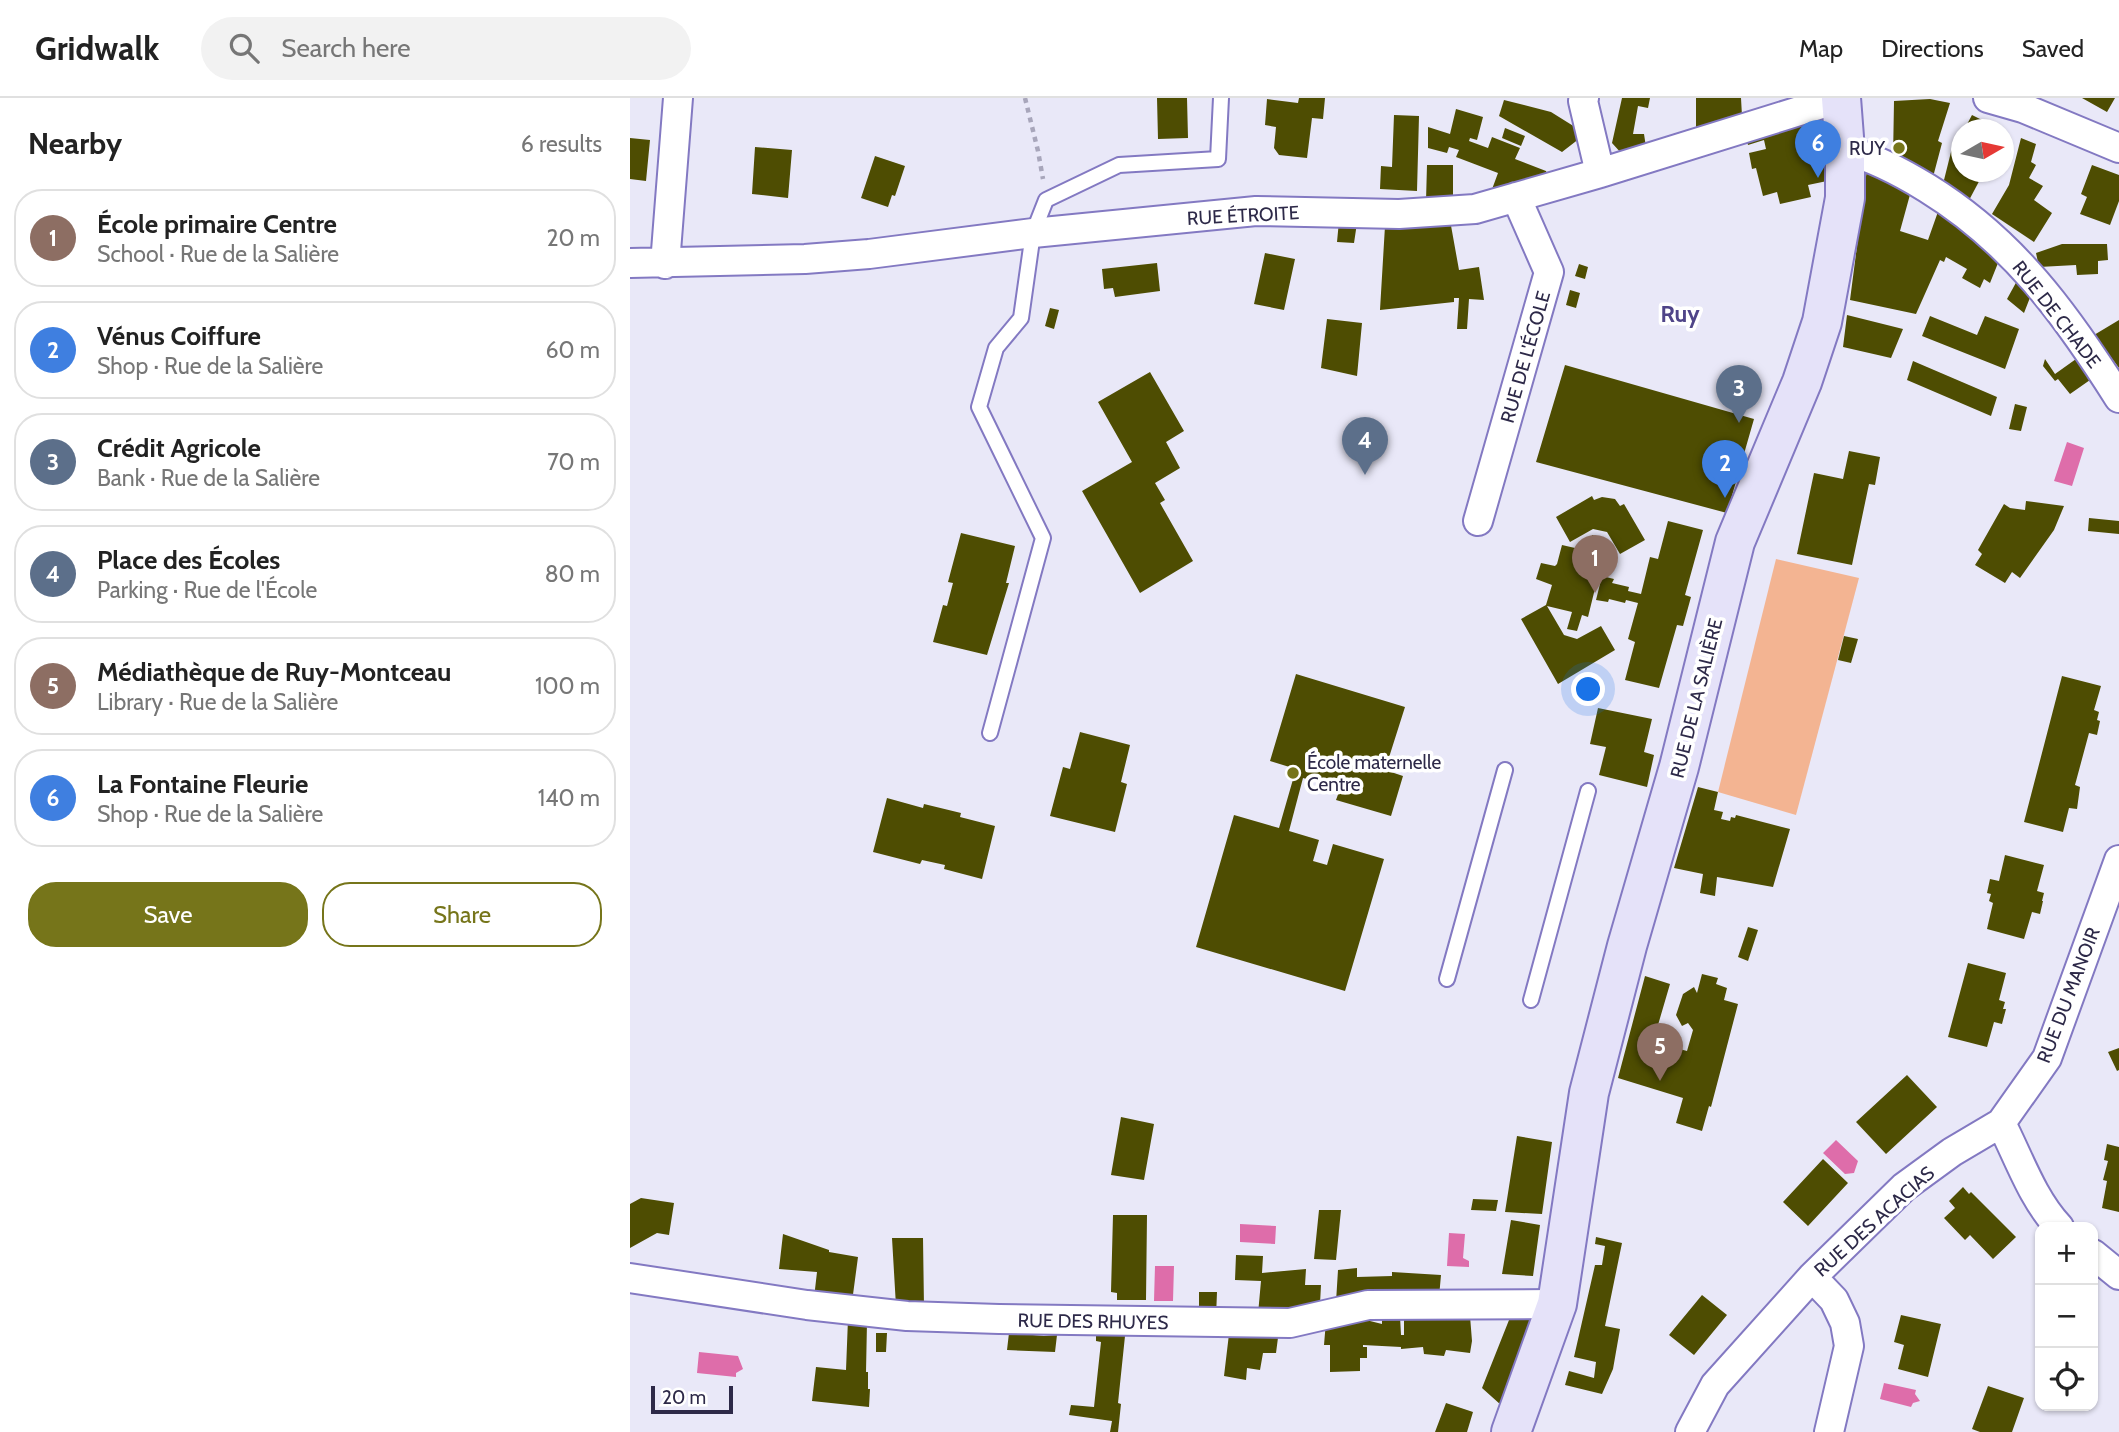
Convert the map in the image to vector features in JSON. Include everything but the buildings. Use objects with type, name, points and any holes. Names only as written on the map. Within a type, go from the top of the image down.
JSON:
[{"type":"main road","name":"RUE DE LA SALIÈRE","points":[[1511,1432],[1557,1304],[1590,1093],[1627,946],[1679,767],[1735,541],[1801,382],[1822,322],[1845,198],[1841,98]]},
{"type":"street","points":[[665,264],[678,98]]},
{"type":"street","points":[[1584,98],[1600,173]]},
{"type":"street","name":"RUE ÉTROITE","points":[[630,264],[806,259],[869,254],[1033,233],[1256,211],[1399,214],[1475,209],[1841,98]]},
{"type":"street","points":[[1988,98],[2026,103],[2119,148]]},
{"type":"street","name":"RUE DE CHADE","points":[[1845,150],[1865,155],[1910,178],[1981,225],[2031,275],[2087,347],[2119,398]]},
{"type":"street","name":"RUE DE L'ÉCOLE","points":[[1478,521],[1549,272],[1516,197]]},
{"type":"street","name":"RUE DU MANOIR","points":[[2001,1123],[2047,1058],[2119,860]]},
{"type":"street","points":[[2001,1123],[2033,1190],[2054,1222]]},
{"type":"street","name":"RUE DES ACACIAS","points":[[1690,1432],[1716,1385],[1812,1277],[1905,1187],[1952,1152],[2001,1123]]},
{"type":"street","points":[[2098,1258],[2119,1275]]},
{"type":"street","points":[[1812,1277],[1834,1300],[1845,1322],[1849,1346],[1829,1432]]},
{"type":"street","name":"RUE DES RHUYES","points":[[630,1278],[807,1305],[907,1316],[999,1319],[1290,1323],[1368,1305],[1557,1304]]},
{"type":"lane","points":[[990,733],[1043,538],[979,407],[996,348],[1021,318],[1033,233],[1046,200],[1119,165],[1217,159],[1221,98]]},
{"type":"lane","points":[[1447,979],[1506,770]]},
{"type":"lane","points":[[1531,1000],[1588,791]]},
{"type":"path","points":[[1025,98],[1038,150],[1046,200]]},
{"type":"shaded area","points":[[2067,442],[2084,448],[2072,486],[2054,481]]},
{"type":"shaded area","points":[[1776,559],[1859,578],[1796,815],[1718,792]]},
{"type":"shaded area","points":[[1836,1140],[1858,1161],[1854,1173],[1845,1174],[1823,1153]]},
{"type":"shaded area","points":[[1240,1224],[1276,1226],[1275,1244],[1240,1242]]},
{"type":"shaded area","points":[[1449,1233],[1465,1234],[1463,1258],[1469,1261],[1469,1267],[1447,1266]]},
{"type":"shaded area","points":[[1155,1266],[1174,1266],[1173,1301],[1154,1301]]},
{"type":"shaded area","points":[[699,1352],[738,1356],[743,1369],[736,1373],[736,1377],[697,1373]]},
{"type":"shaded area","points":[[1884,1383],[1916,1390],[1915,1394],[1920,1401],[1913,1403],[1911,1407],[1880,1399]]},
{"type":"place","name":"RUY","points":[[1899,148]]},
{"type":"place","name":"La Fontaine Fleurie","points":[[1818,178]]},
{"type":"place","name":"Crédit Agricole","points":[[1739,423]]},
{"type":"place","name":"Place des Écoles","points":[[1365,475]]},
{"type":"place","name":"Vénus Coiffure","points":[[1725,498]]},
{"type":"place","name":"École primaire Centre","points":[[1595,593]]},
{"type":"place","name":"École maternelle Centre","points":[[1293,773]]},
{"type":"place","name":"Médiathèque de Ruy-Montceau","points":[[1660,1081]]},
{"type":"district","name":"Ruy","points":[[1680,314]]}]
